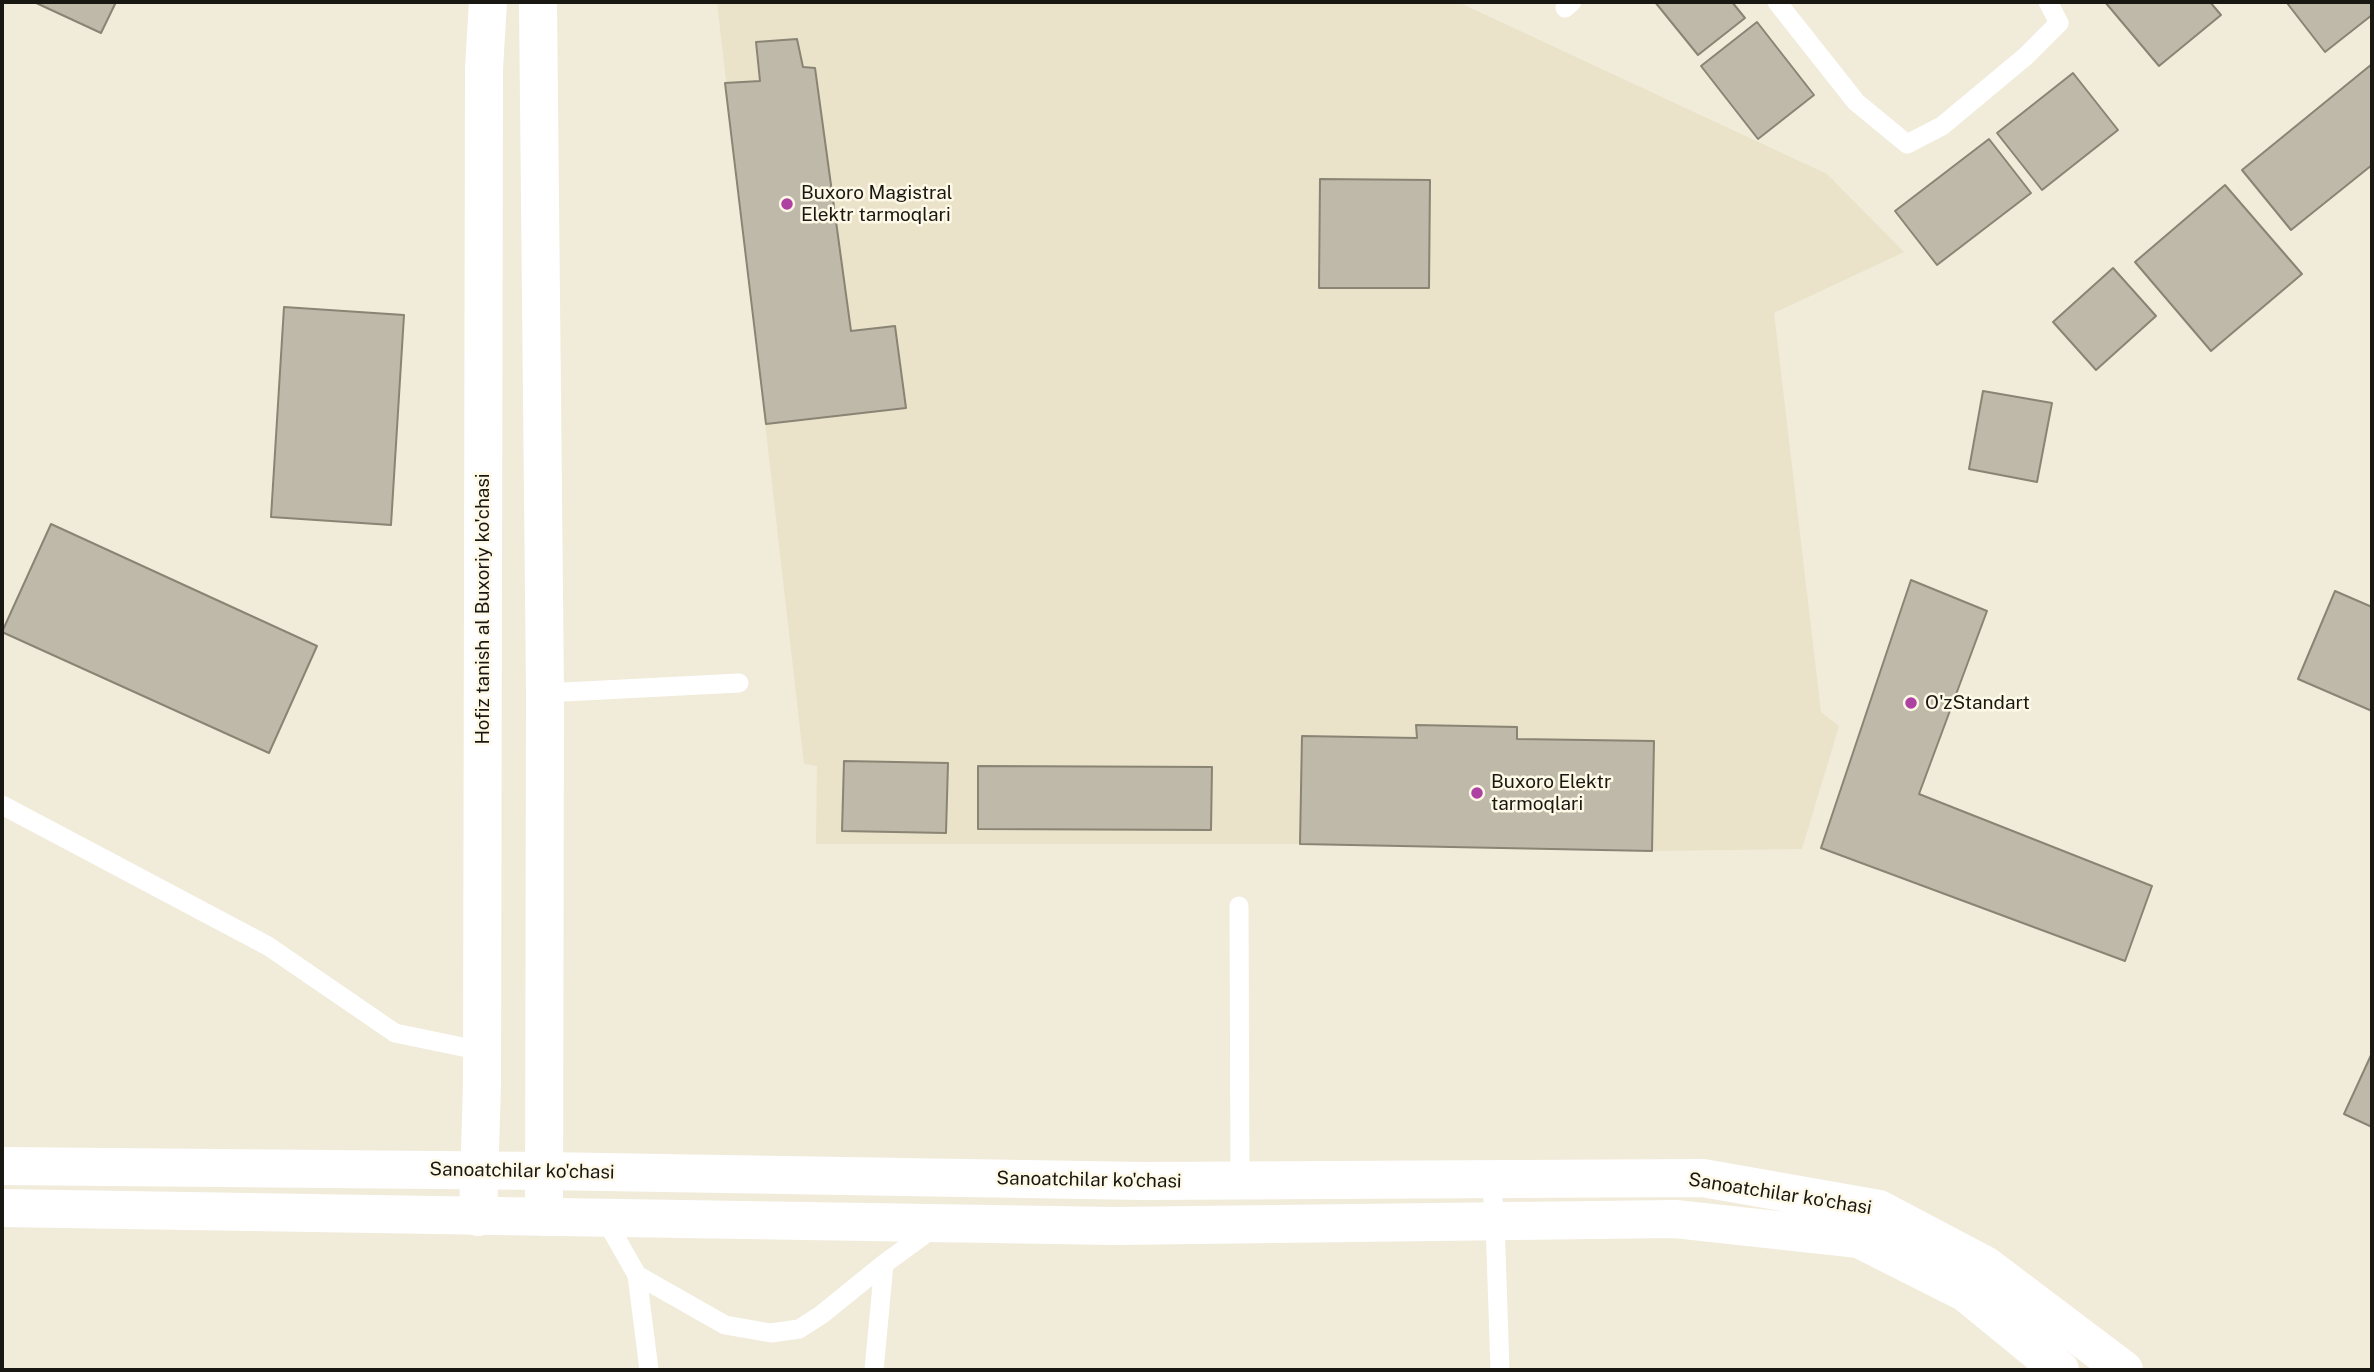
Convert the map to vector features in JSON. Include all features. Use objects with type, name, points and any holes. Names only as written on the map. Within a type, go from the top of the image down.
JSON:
[{"type":"main road","name":"Hofiz tanish al Buxoriy ko'chasi","points":[[478,1217],[482,1051],[484,68],[488,2]]},
{"type":"main road","points":[[538,2],[545,693],[544,1217]]},
{"type":"main road","name":"Sanoatchilar ko'chasi","points":[[2,1166],[1240,1181],[1703,1178],[1879,1209],[1985,1265],[2124,1370]]},
{"type":"main road","name":"Sanoatchilar ko'chasi","points":[[2,1208],[1115,1226],[1675,1219],[1859,1239],[1966,1293],[2060,1370]]},
{"type":"lane","points":[[1777,2],[1856,102],[1907,144],[1942,126],[2026,56],[2059,23],[2048,2]]},
{"type":"lane","points":[[545,693],[740,683]]},
{"type":"lane","points":[[2,806],[268,946],[395,1033],[482,1051]]},
{"type":"lane","points":[[1239,906],[1240,1181]]},
{"type":"lane","points":[[1491,1180],[1500,1370]]},
{"type":"lane","points":[[604,1217],[638,1275],[649,1370]]},
{"type":"lane","points":[[638,1275],[725,1325],[771,1333],[799,1329],[941,1223]]},
{"type":"lane","points":[[874,1370],[884,1264]]},
{"type":"shaded area","points":[[717,2],[1458,2],[1827,174],[1904,252],[1774,313],[1821,712],[1839,726],[1802,849],[1652,851],[1300,844],[816,844],[817,766],[804,764]]},
{"type":"building","points":[[34,2],[116,2],[101,33]]},
{"type":"building","points":[[1655,2],[1732,2],[1745,18],[1698,55]]},
{"type":"building","points":[[2105,2],[2210,2],[2221,15],[2159,66]]},
{"type":"building","points":[[2372,2],[2372,15],[2325,52],[2287,3]]},
{"type":"building","points":[[1757,22],[1814,95],[1758,139],[1701,66]]},
{"type":"building","name":"Buxoro Magistral Elektr tarmoqlari","points":[[797,39],[803,67],[815,68],[851,331],[895,326],[906,408],[766,424],[725,83],[760,81],[756,42]]},
{"type":"building","points":[[2372,64],[2372,165],[2291,230],[2242,170]]},
{"type":"building","points":[[2073,73],[2118,130],[2042,190],[1997,133]]},
{"type":"building","points":[[1989,139],[2031,193],[1937,265],[1895,211]]},
{"type":"building","points":[[1320,179],[1430,180],[1429,288],[1319,288]]},
{"type":"building","points":[[2225,185],[2302,274],[2211,351],[2135,262]]},
{"type":"building","points":[[2113,268],[2156,316],[2096,370],[2053,322]]},
{"type":"building","points":[[284,307],[404,315],[391,525],[271,517]]},
{"type":"building","points":[[1983,391],[2052,403],[2037,482],[1969,469]]},
{"type":"building","points":[[51,524],[317,646],[269,753],[2,632]]},
{"type":"building","name":"O'zStandart","points":[[1911,580],[1987,611],[1919,794],[2152,886],[2125,961],[1821,848]]},
{"type":"building","points":[[2335,591],[2372,607],[2372,711],[2298,679]]},
{"type":"building","name":"Buxoro Elektr tarmoqlari","points":[[1416,725],[1517,727],[1517,739],[1654,741],[1652,851],[1300,844],[1302,736],[1417,738]]},
{"type":"building","points":[[844,761],[948,763],[946,833],[842,831]]},
{"type":"building","points":[[978,766],[1212,767],[1211,830],[978,829]]},
{"type":"building","points":[[2372,1053],[2372,1127],[2344,1114]]},
{"type":"place","name":"Buxoro Magistral Elektr tarmoqlari","points":[[787,204]]},
{"type":"place","name":"O'zStandart","points":[[1911,703]]},
{"type":"place","name":"Buxoro Elektr tarmoqlari","points":[[1477,793]]}]
